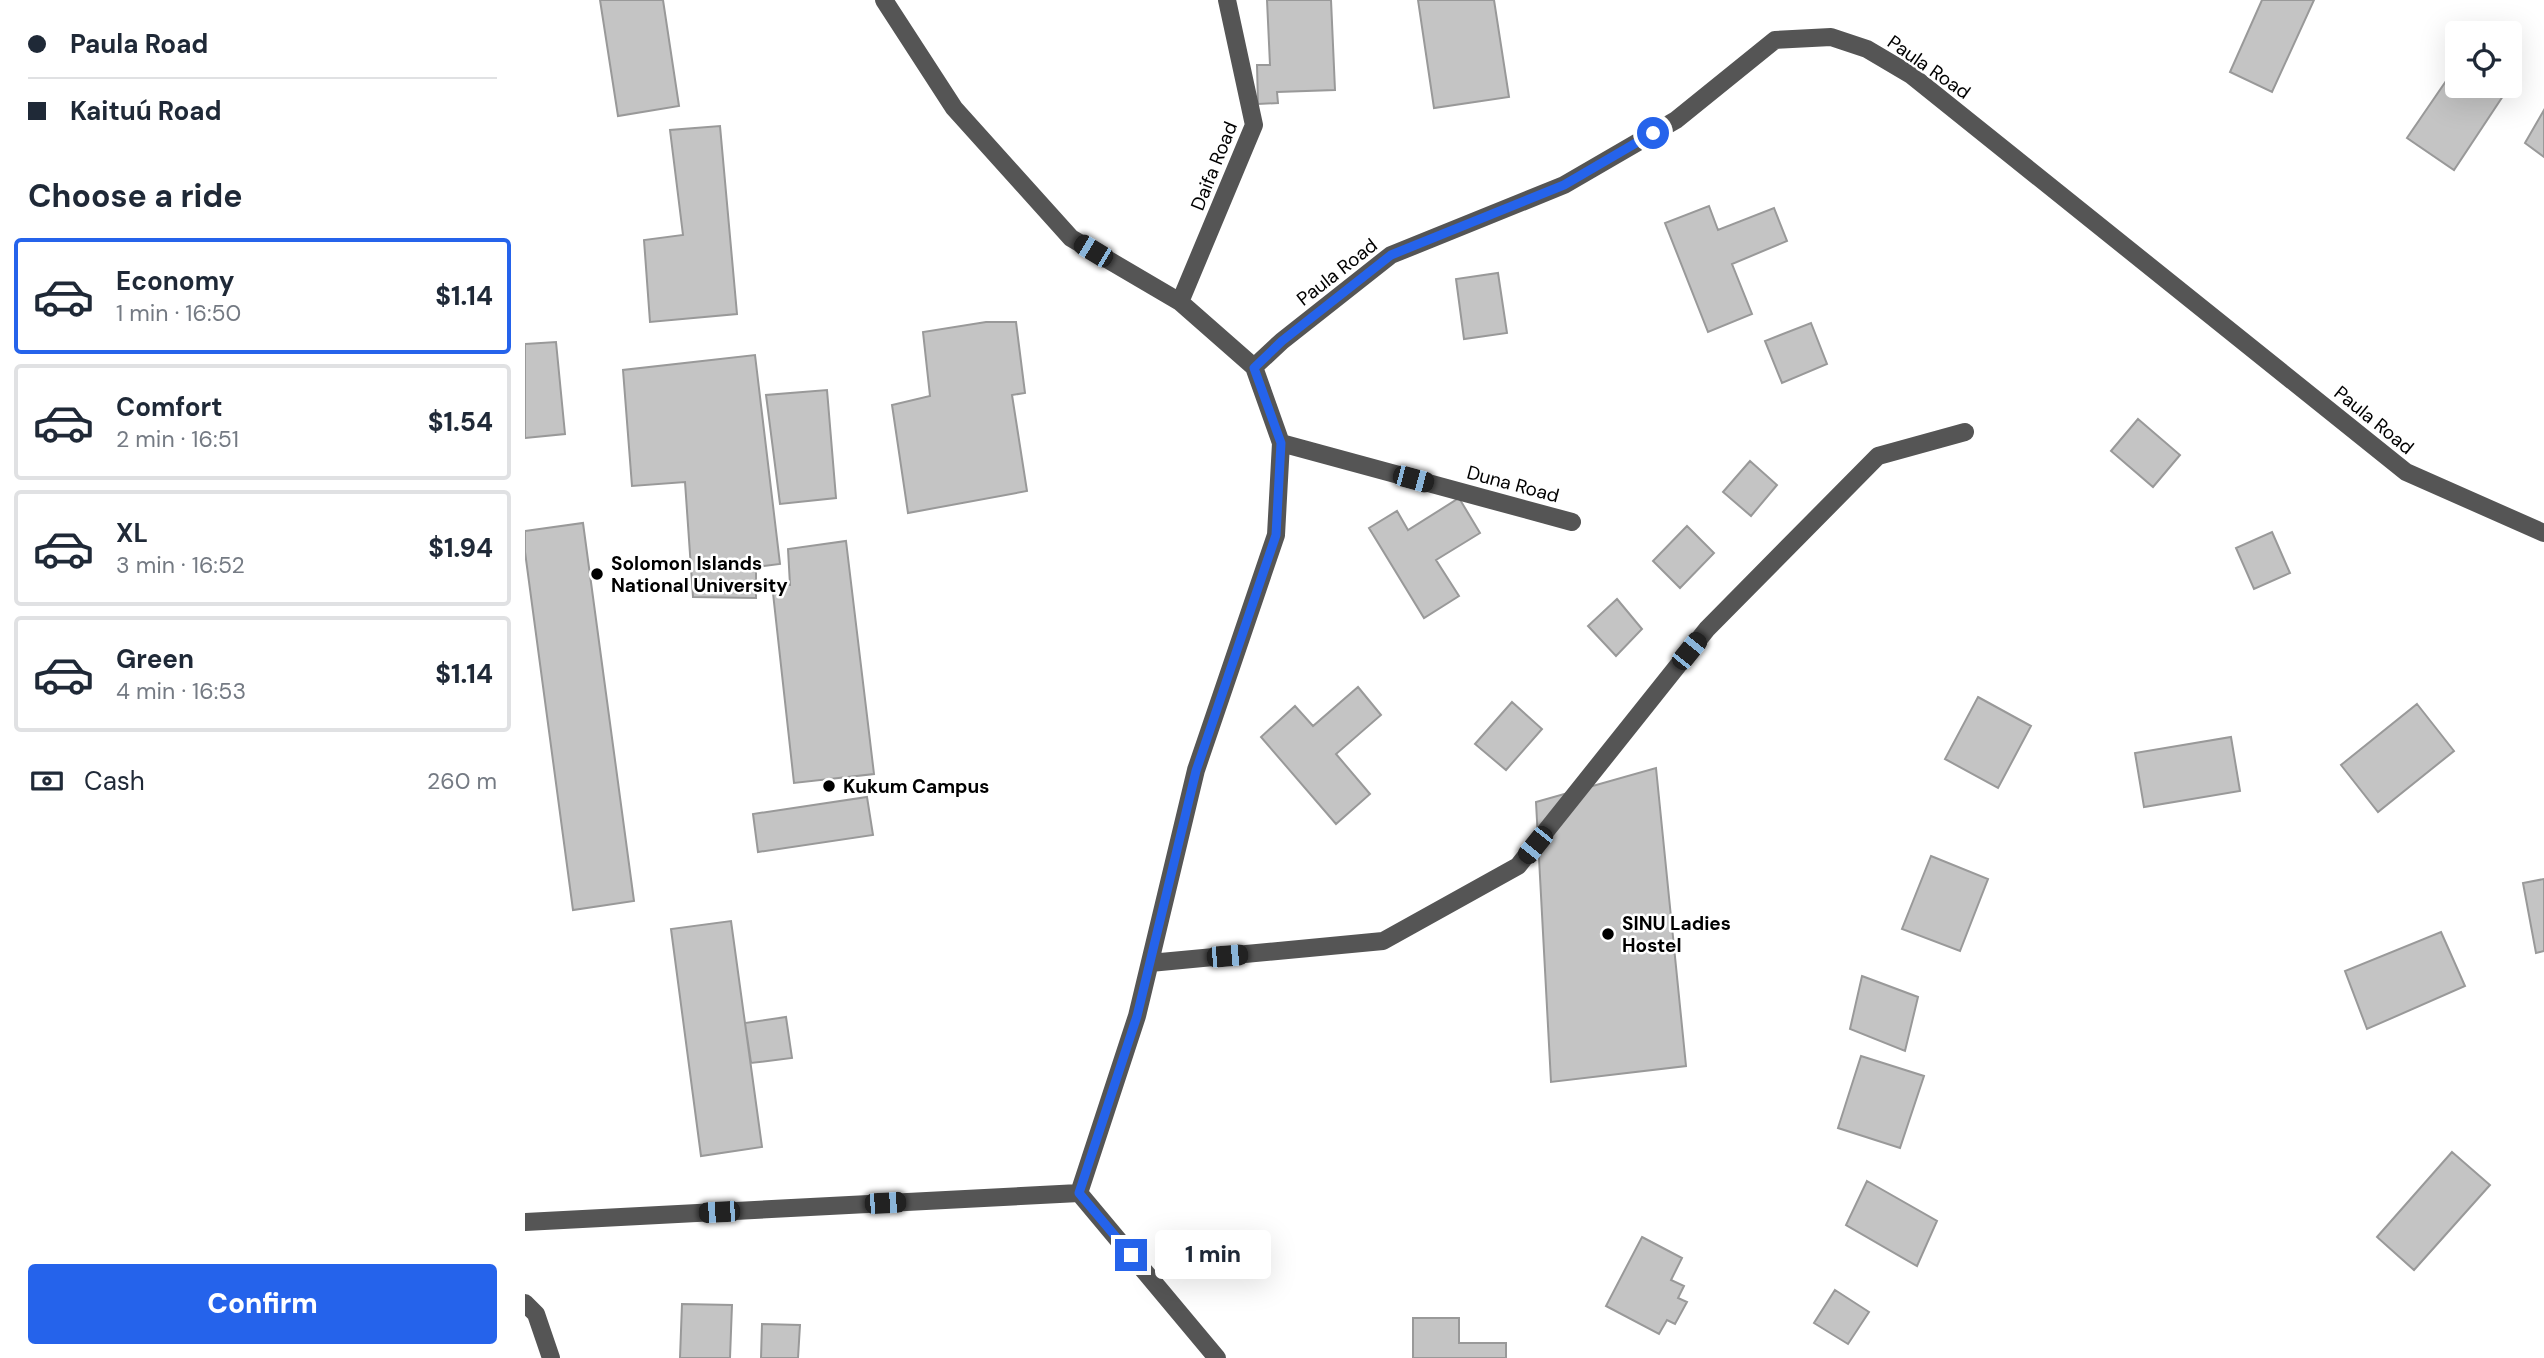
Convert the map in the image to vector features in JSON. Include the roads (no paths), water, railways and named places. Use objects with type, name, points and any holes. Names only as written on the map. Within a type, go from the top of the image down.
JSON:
[{"type":"street","points":[[884,0],[954,108],[1071,238],[1180,302],[1254,368],[1281,443],[1276,535],[1196,771],[1137,1016],[1079,1193]]},
{"type":"street","name":"Daifa Road","points":[[1180,302],[1254,125],[1227,0]]},
{"type":"street","name":"Paula Road","points":[[1254,368],[1282,341],[1391,255],[1564,185],[1676,120],[1775,40],[1831,37],[1867,50],[1911,75],[2406,472],[2544,533]]},
{"type":"street","points":[[1150,963],[1383,941],[1518,866],[1707,629],[1878,456],[1965,432]]},
{"type":"street","name":"Duna Road","points":[[1281,443],[1572,522]]},
{"type":"street","points":[[525,1222],[1079,1193]]},
{"type":"street","points":[[1079,1193],[1217,1358]]},
{"type":"street","points":[[525,1303],[535,1314],[551,1358]]},
{"type":"place","name":"Solomon Islands National University","points":[[597,574]]},
{"type":"place","name":"Kukum Campus","points":[[829,786]]},
{"type":"place","name":"SINU Ladies Hostel","points":[[1608,934]]}]
